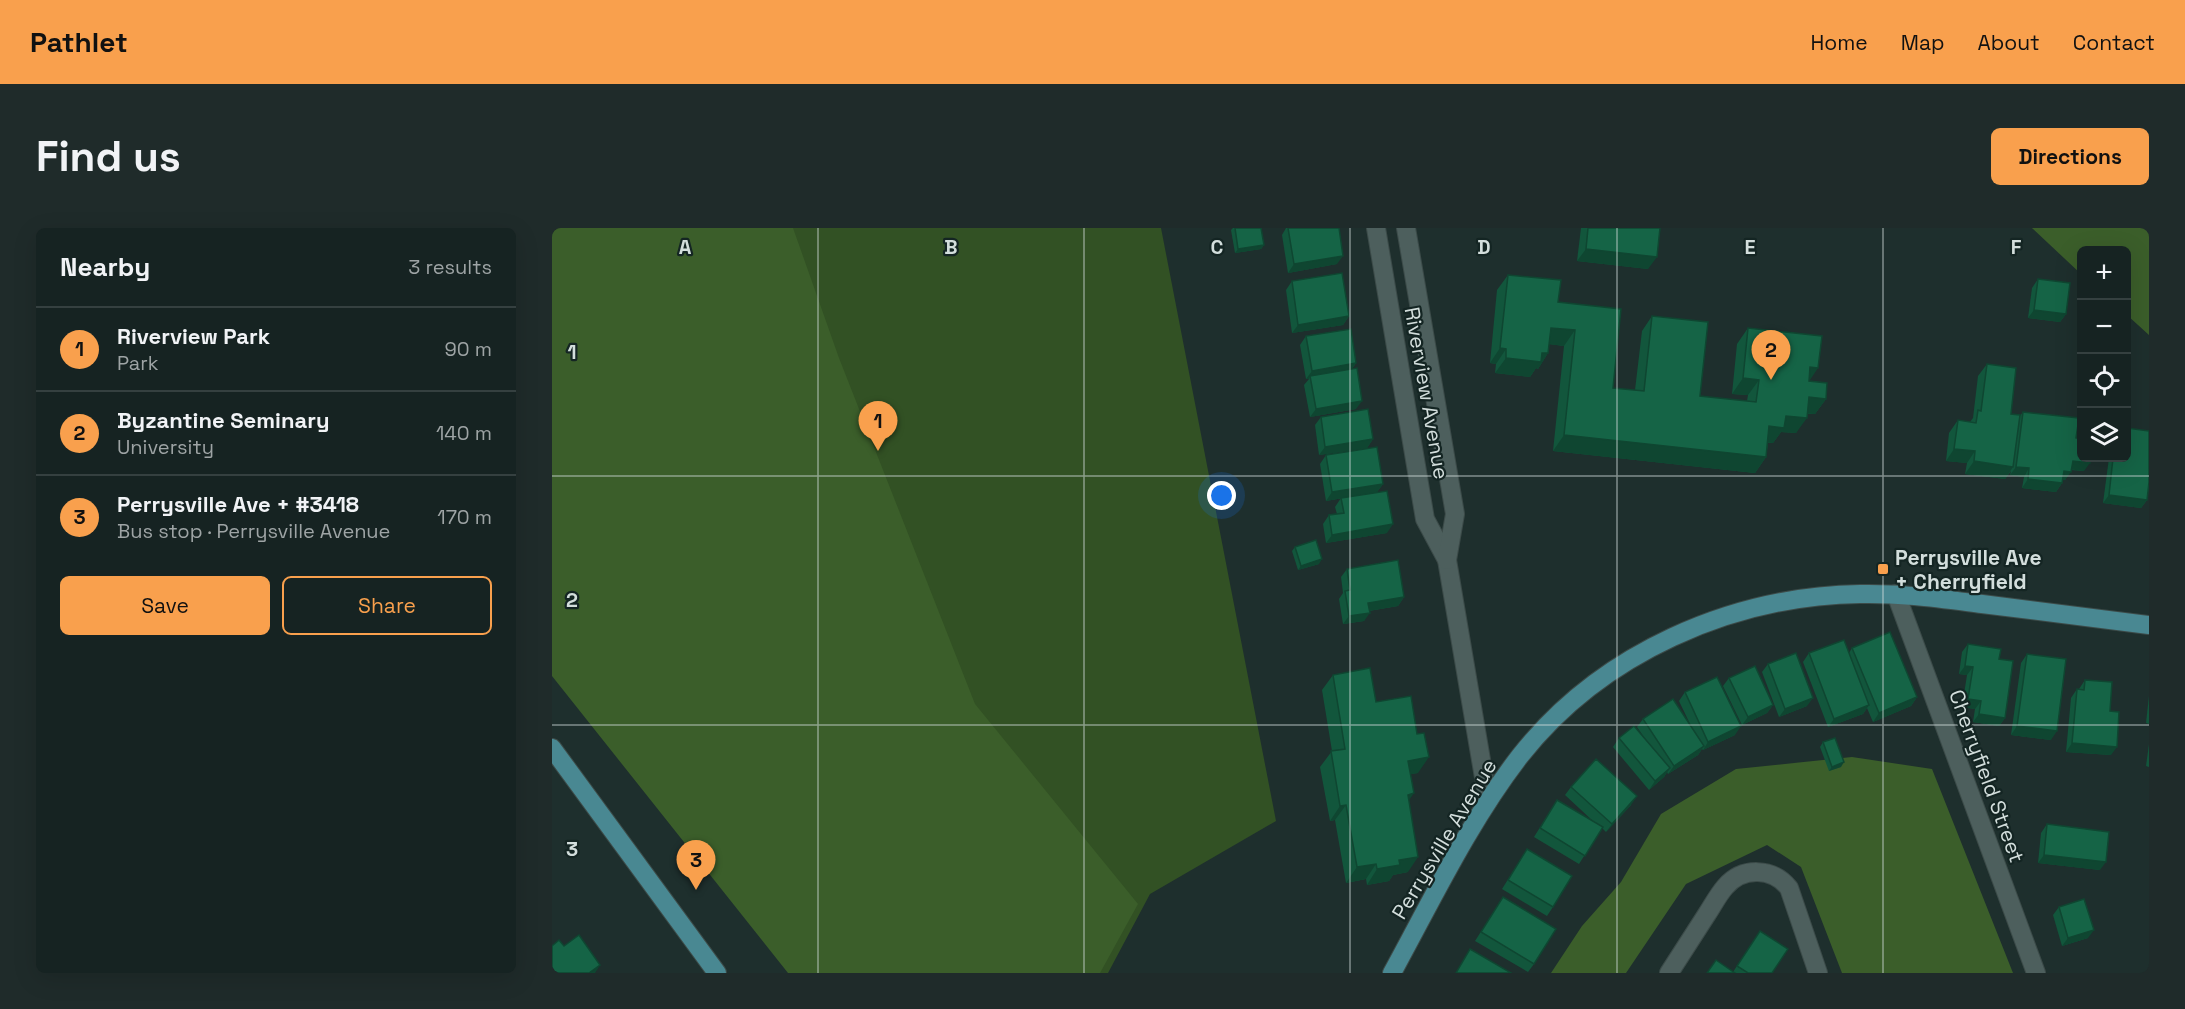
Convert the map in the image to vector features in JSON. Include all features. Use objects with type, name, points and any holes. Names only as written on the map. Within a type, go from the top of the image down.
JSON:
[{"type":"main road","name":"Perrysville Avenue","points":[[1392,973],[1488,801],[1522,754],[1560,714],[1610,673],[1665,641],[1728,615],[1758,606],[1826,595],[1896,594],[2149,625]]},
{"type":"main road","points":[[552,748],[717,973]]},
{"type":"street","name":"Riverview Avenue","points":[[1376,228],[1425,519],[1447,560],[1488,801]]},
{"type":"street","name":"Riverview Avenue","points":[[1406,228],[1455,514],[1447,560]]},
{"type":"street","name":"Cherryfield Street","points":[[1896,594],[2036,973]]},
{"type":"street","points":[[1669,973],[1726,886],[1741,876],[1763,871],[1774,874],[1790,888],[1818,973]]},
{"type":"green space","points":[[552,228],[1161,228],[1276,821],[1150,894],[1108,973],[792,973]]},
{"type":"green space","points":[[552,228],[793,228],[839,358],[975,704],[1138,904],[1100,973],[788,973],[552,676]]},
{"type":"green space","points":[[2032,228],[2149,228],[2149,335],[2131,319],[2131,246],[2077,246],[2077,270]]},
{"type":"green space","points":[[1852,757],[1932,769],[2013,973],[1842,973],[1801,867],[1767,845],[1686,884],[1626,973],[1551,973],[1582,926],[1621,882],[1661,814],[1736,769]]},
{"type":"building","points":[[1235,228],[1261,228],[1264,245],[1238,249]]},
{"type":"building","points":[[1288,228],[1339,228],[1343,256],[1294,264]]},
{"type":"building","points":[[1588,228],[1660,228],[1657,257],[1586,249]]},
{"type":"building","points":[[1342,273],[1349,316],[1298,325],[1292,281]]},
{"type":"building","points":[[1508,275],[1561,280],[1558,302],[1621,309],[1613,388],[1644,391],[1652,316],[1708,322],[1700,396],[1756,402],[1759,380],[1743,378],[1748,328],[1822,336],[1818,368],[1810,367],[1809,381],[1827,383],[1826,399],[1809,397],[1807,418],[1786,416],[1784,428],[1769,426],[1766,457],[1564,435],[1575,330],[1551,328],[1548,353],[1542,353],[1541,362],[1506,358],[1506,349],[1500,348]]},
{"type":"building","points":[[2038,279],[2070,283],[2066,314],[2034,310]]},
{"type":"building","points":[[1351,329],[1356,363],[1312,371],[1306,336]]},
{"type":"building","points":[[1987,364],[2016,368],[2011,414],[2020,415],[2013,467],[1974,461],[1975,451],[1954,449],[1958,420],[1976,423],[1978,410],[1981,411]]},
{"type":"building","points":[[1357,368],[1362,401],[1316,409],[1310,376]]},
{"type":"building","points":[[1368,409],[1373,439],[1325,447],[1321,417]]},
{"type":"building","points":[[2023,412],[2077,418],[2077,461],[2073,461],[2071,472],[2064,471],[2062,483],[2028,479],[2029,468],[2016,467]]},
{"type":"building","points":[[2131,429],[2149,431],[2147,500],[2109,495],[2113,462],[2131,462]]},
{"type":"building","points":[[1377,447],[1383,484],[1332,492],[1326,455]]},
{"type":"building","points":[[1387,491],[1393,524],[1332,535],[1329,515],[1344,513],[1341,498]]},
{"type":"building","points":[[1316,540],[1322,559],[1301,566],[1295,547]]},
{"type":"building","points":[[1398,560],[1404,597],[1368,603],[1370,613],[1349,616],[1345,591],[1350,590],[1347,569]]},
{"type":"building","points":[[1890,632],[1917,697],[1879,713],[1852,648]]},
{"type":"building","points":[[1844,640],[1869,705],[1834,719],[1809,653]]},
{"type":"building","points":[[1968,644],[2001,649],[1999,659],[2013,661],[2005,718],[1979,714],[1981,701],[1968,699],[1973,667],[1965,666]]},
{"type":"building","points":[[1796,653],[1813,698],[1785,709],[1768,664]]},
{"type":"building","points":[[2027,654],[2066,659],[2057,731],[2017,726]]},
{"type":"building","points":[[1755,666],[1773,705],[1748,717],[1729,678]]},
{"type":"building","points":[[1370,668],[1376,702],[1411,696],[1417,734],[1424,733],[1429,757],[1408,761],[1414,793],[1408,795],[1418,857],[1399,860],[1400,865],[1377,869],[1376,864],[1357,867],[1346,805],[1340,806],[1331,751],[1345,749],[1333,675]]},
{"type":"building","points":[[1717,677],[1741,726],[1708,742],[1685,692]]},
{"type":"building","points":[[2085,680],[2112,682],[2110,711],[2119,712],[2117,747],[2072,743],[2077,689],[2084,690]]},
{"type":"building","points":[[1673,699],[1704,746],[1674,766],[1643,719]]},
{"type":"building","points":[[1634,726],[1670,768],[1655,781],[1619,738]]},
{"type":"building","points":[[1835,738],[1844,762],[1832,767],[1823,742]]},
{"type":"building","points":[[1596,759],[1637,796],[1612,824],[1571,787]]},
{"type":"building","points":[[1557,800],[1603,827],[1585,856],[1540,828]]},
{"type":"building","points":[[2047,824],[2109,832],[2106,862],[2044,855]]},
{"type":"building","points":[[1527,849],[1572,876],[1553,907],[1508,880]]},
{"type":"building","points":[[1503,897],[1556,929],[1534,964],[1481,932]]},
{"type":"building","points":[[2084,899],[2094,930],[2068,938],[2059,907]]},
{"type":"building","points":[[1760,931],[1788,949],[1772,973],[1748,973],[1737,966]]},
{"type":"building","points":[[579,935],[600,965],[589,973],[552,973],[552,946],[559,940],[564,946]]},
{"type":"building","points":[[1470,949],[1511,973],[1456,973]]},
{"type":"building","points":[[1716,960],[1735,973],[1707,973]]},
{"type":"place","name":"Byzantine Seminary","points":[[1771,380]]},
{"type":"place","name":"Riverview Park","points":[[878,451]]},
{"type":"place","name":"Perrysville Ave + Cherryfield","points":[[1883,569]]},
{"type":"place","name":"Perrysville Ave + #3418","points":[[696,890]]}]
